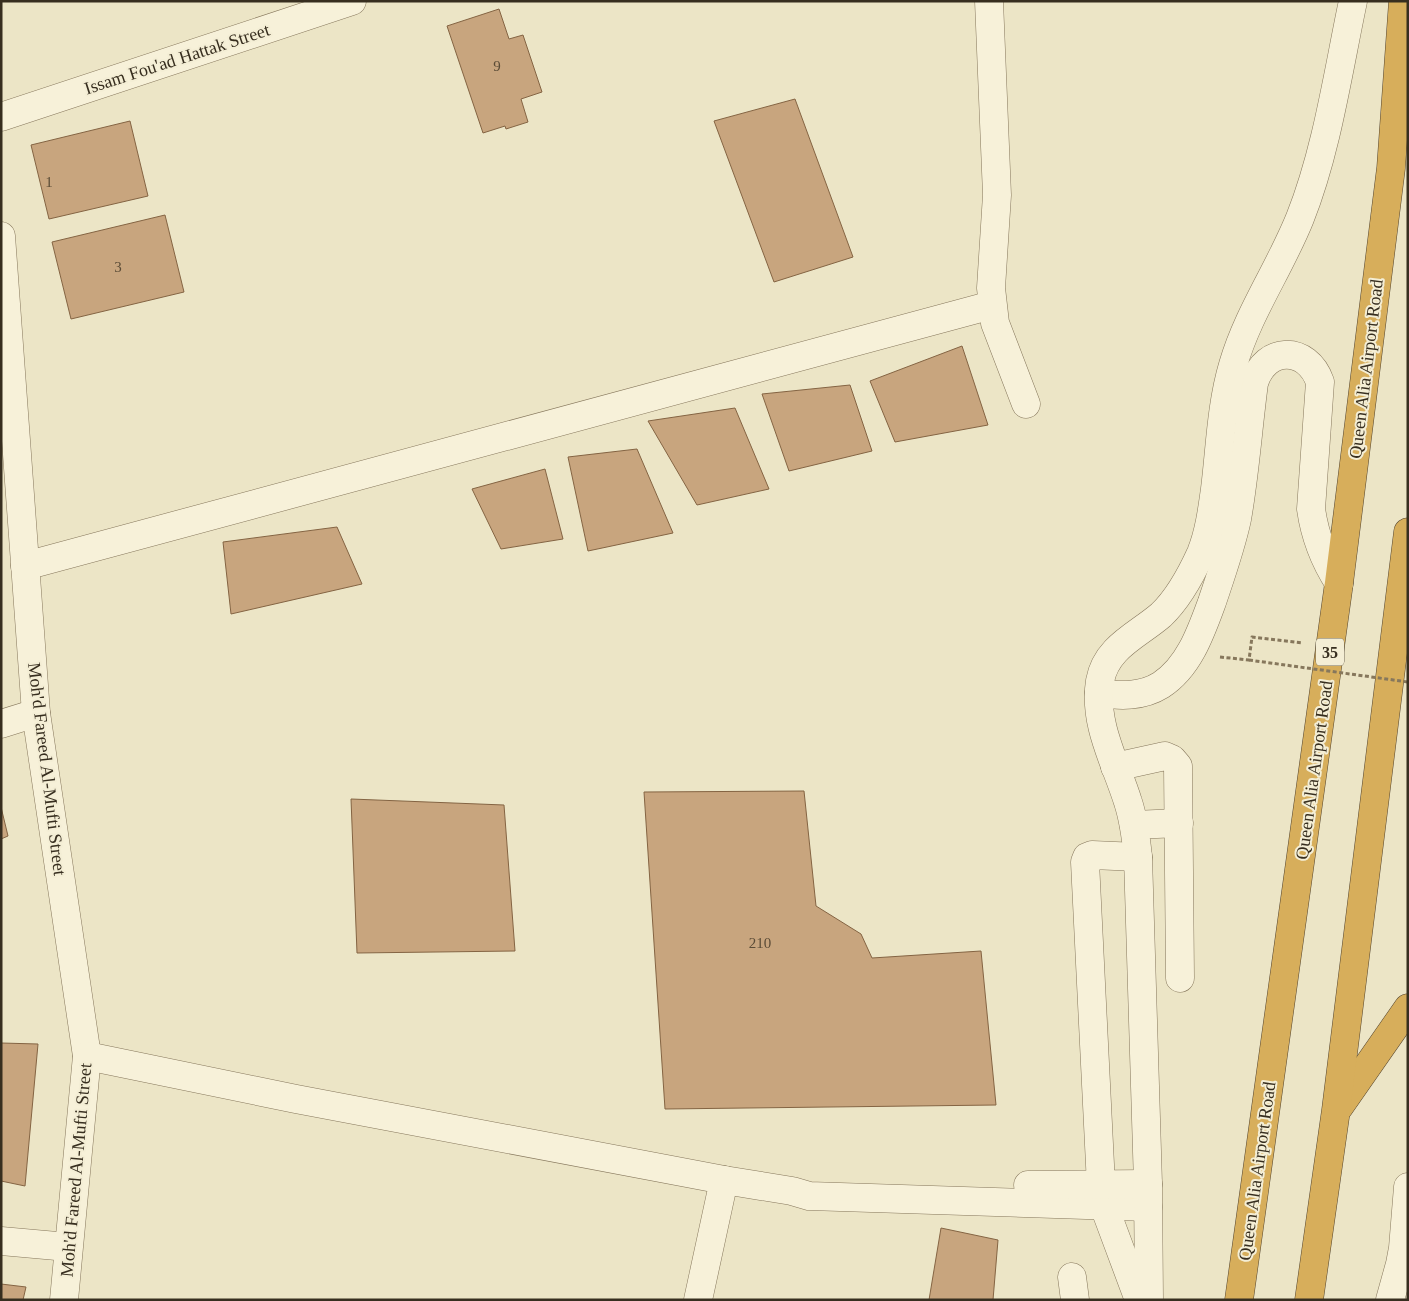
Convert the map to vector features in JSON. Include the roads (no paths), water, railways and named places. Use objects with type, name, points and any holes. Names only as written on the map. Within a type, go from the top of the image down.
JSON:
[{"type":"highway","name":"Queen Alia Airport Road","points":[[1239,1300],[1340,583],[1391,168],[1403,1]]},
{"type":"highway","points":[[1310,1300],[1336,1110],[1408,532]]},
{"type":"highway","points":[[1336,1110],[1408,1008]]},
{"type":"street","name":"Issam Fou'ad Hattak Street","points":[[1,117],[352,1]]},
{"type":"street","points":[[989,1],[997,195],[991,288],[992,305],[995,324],[1002,346],[1026,404]]},
{"type":"street","points":[[1149,1300],[1148,1196],[1138,857],[1129,803],[1114,767],[1100,718],[1100,681],[1108,660],[1117,648],[1161,614],[1179,594],[1202,550],[1209,529],[1226,396],[1232,367],[1245,330],[1284,255],[1300,218],[1311,185],[1321,152],[1353,1]]},
{"type":"street","name":"Moh'd Fareed Al-Mufti Street","points":[[1,236],[36,713],[87,1056],[64,1300]]},
{"type":"street","points":[[25,566],[992,305]]},
{"type":"street","points":[[1099,692],[1114,695],[1130,695],[1146,692],[1160,686],[1180,668],[1199,636],[1227,557],[1236,520],[1254,383],[1257,373],[1263,364],[1281,355],[1292,355],[1302,358],[1311,364],[1317,372],[1320,382],[1311,509],[1314,529],[1320,548],[1328,566],[1340,583]]},
{"type":"street","points":[[1,724],[36,713]]},
{"type":"street","points":[[1114,767],[1164,756],[1172,759],[1178,766],[1180,978]]},
{"type":"street","points":[[1134,825],[1179,822]]},
{"type":"street","points":[[1138,857],[1092,855],[1085,862],[1102,1195],[1139,1300]]},
{"type":"street","points":[[87,1056],[306,1101],[724,1180],[792,1191],[809,1196],[1148,1196]]},
{"type":"street","points":[[698,1300],[724,1180]]},
{"type":"street","points":[[1390,1300],[1403,1248],[1408,1187]]},
{"type":"street","points":[[1,1241],[68,1248]]}]
